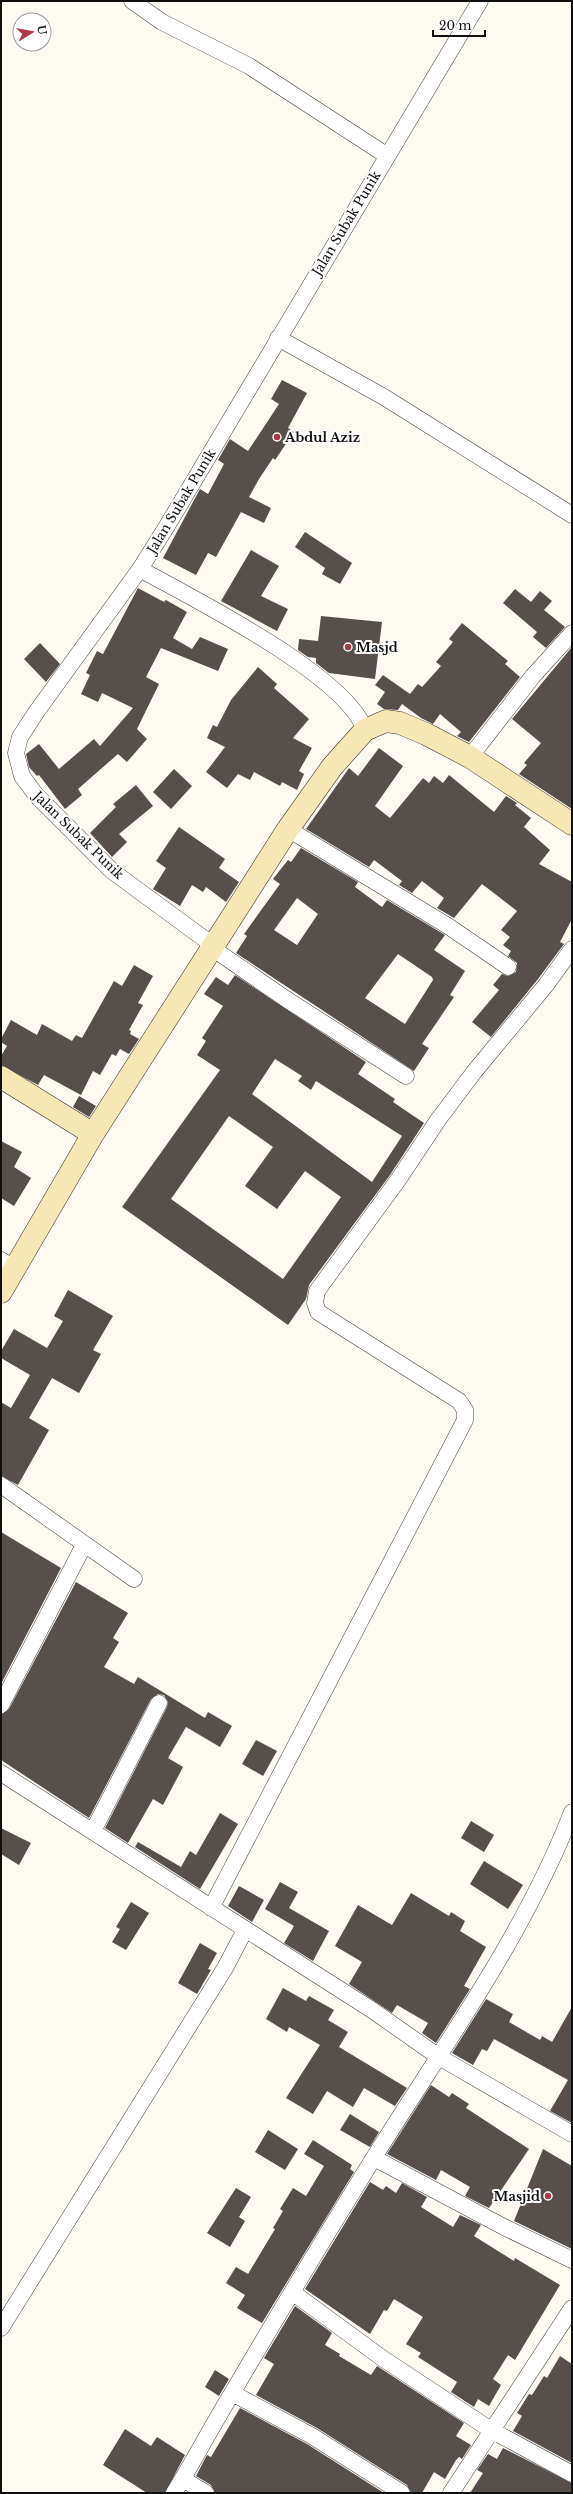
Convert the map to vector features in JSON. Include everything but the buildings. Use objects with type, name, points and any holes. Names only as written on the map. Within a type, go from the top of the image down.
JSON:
[{"type":"street","points":[[132,1],[162,22],[249,66],[386,156]]},
{"type":"street","name":"Jalan Subak Punik","points":[[406,1076],[342,1036],[213,947],[112,871],[36,795],[22,776],[18,766],[16,753],[20,737],[59,678],[140,569],[480,1]]},
{"type":"street","points":[[278,338],[397,404],[572,515]]},
{"type":"street","points":[[140,569],[250,631],[319,678],[345,698],[356,711],[365,730]]},
{"type":"street","points":[[470,757],[533,676],[572,633]]},
{"type":"street","points":[[1,1292],[8,1264],[288,829],[332,767],[365,730],[386,721],[400,723],[426,734],[470,757],[572,824]]},
{"type":"street","points":[[288,829],[448,926],[508,967]]},
{"type":"street","points":[[211,1908],[457,1438],[466,1414],[459,1401],[318,1312],[315,1303],[316,1291],[398,1180],[438,1120],[474,1072],[546,985],[572,949]]},
{"type":"street","points":[[1,1077],[93,1134]]},
{"type":"street","points":[[1,1486],[134,1579]]},
{"type":"street","points":[[1,1705],[84,1545]]},
{"type":"street","points":[[93,1831],[159,1703]]},
{"type":"street","points":[[1,1773],[372,2010],[439,2057],[572,2134]]},
{"type":"street","points":[[174,2493],[292,2292],[374,2158],[439,2057],[528,1907],[554,1857],[572,1812]]},
{"type":"street","points":[[1,2328],[225,1968],[245,1930]]},
{"type":"street","points":[[374,2158],[504,2227],[572,2260]]},
{"type":"street","points":[[292,2292],[382,2358],[491,2430],[572,2474]]},
{"type":"street","points":[[451,2493],[491,2430],[569,2317]]},
{"type":"street","points":[[232,2392],[312,2436],[402,2493]]},
{"type":"street","points":[[183,2479],[206,2493]]},
{"type":"place","name":"Abdul Aziz","points":[[277,437]]},
{"type":"place","name":"Masjd","points":[[348,647]]},
{"type":"place","name":"Masjid","points":[[548,2196]]}]
